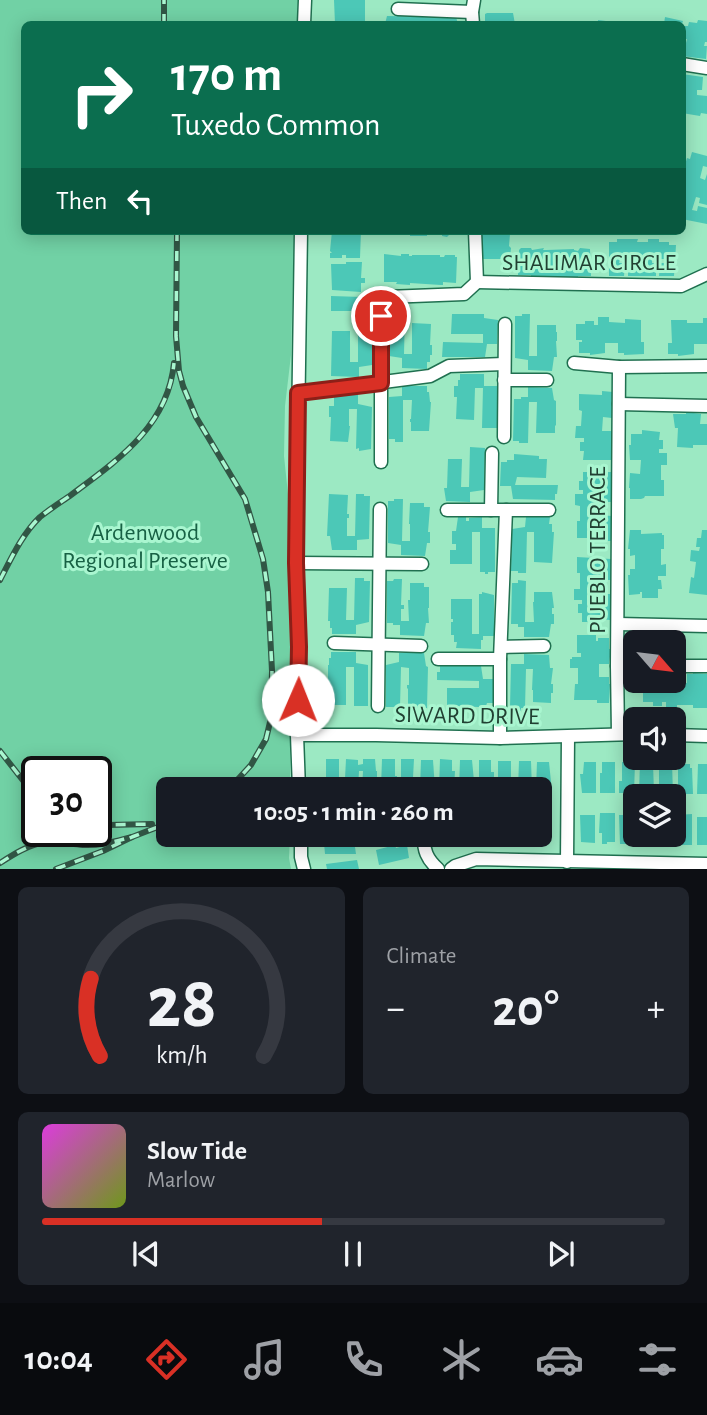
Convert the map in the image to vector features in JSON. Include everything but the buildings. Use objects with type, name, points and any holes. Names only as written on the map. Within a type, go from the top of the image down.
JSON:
[{"type":"street","points":[[304,21],[305,0]]},
{"type":"street","points":[[398,9],[473,12]]},
{"type":"street","points":[[686,65],[707,68]]},
{"type":"street","points":[[299,777],[296,563],[301,235]]},
{"type":"street","name":"SHALIMAR CIRCLE","points":[[475,235],[477,282],[681,286],[707,273]]},
{"type":"street","points":[[387,297],[464,294],[477,282]]},
{"type":"street","points":[[381,316],[381,462]]},
{"type":"street","points":[[504,437],[505,324]]},
{"type":"street","points":[[574,363],[619,367],[707,366]]},
{"type":"street","points":[[298,393],[430,376],[449,366],[504,364]]},
{"type":"street","name":"PUEBLO TERRACE","points":[[618,734],[619,367]]},
{"type":"street","points":[[504,380],[547,380]]},
{"type":"street","points":[[619,404],[707,406]]},
{"type":"street","points":[[491,510],[492,453]]},
{"type":"street","points":[[378,706],[380,509]]},
{"type":"street","points":[[447,510],[549,510]]},
{"type":"street","points":[[500,738],[500,653],[506,510]]},
{"type":"street","points":[[296,563],[422,564]]},
{"type":"street","points":[[618,624],[707,625]]},
{"type":"street","points":[[334,643],[421,646]]},
{"type":"street","points":[[438,659],[544,646]]},
{"type":"street","points":[[617,666],[623,666]]},
{"type":"street","points":[[686,666],[707,666]]},
{"type":"street","name":"SIWARD DRIVE","points":[[298,735],[500,738],[623,734]]},
{"type":"street","points":[[686,735],[707,736]]},
{"type":"street","points":[[567,862],[568,737]]},
{"type":"street","points":[[301,847],[304,869]]},
{"type":"street","points":[[424,847],[430,861],[438,869]]},
{"type":"street","points":[[451,869],[477,859],[707,864]]},
{"type":"green space","name":"Ardenwood Regional Preserve","points":[[0,0],[298,0],[297,21],[21,21],[21,235],[294,235],[291,355],[285,406],[284,456],[290,513],[290,777],[156,777],[156,847],[289,847],[291,869],[0,869]]},
{"type":"railway","points":[[164,0],[164,21]]},
{"type":"railway","points":[[177,235],[176,336],[179,371],[196,417],[245,499],[263,559],[268,592],[272,671],[271,718],[266,739],[251,765],[240,777]]},
{"type":"railway","points":[[0,580],[22,539],[40,517],[123,454],[151,423],[170,385],[174,363]]},
{"type":"railway","points":[[0,751],[21,778]]},
{"type":"railway","points":[[112,825],[152,824]]},
{"type":"railway","points":[[56,869],[156,828]]},
{"type":"railway","points":[[0,863],[16,853],[45,842],[89,845],[132,837]]},
{"type":"route","points":[[298,700],[298,393],[381,383],[381,316]]}]
